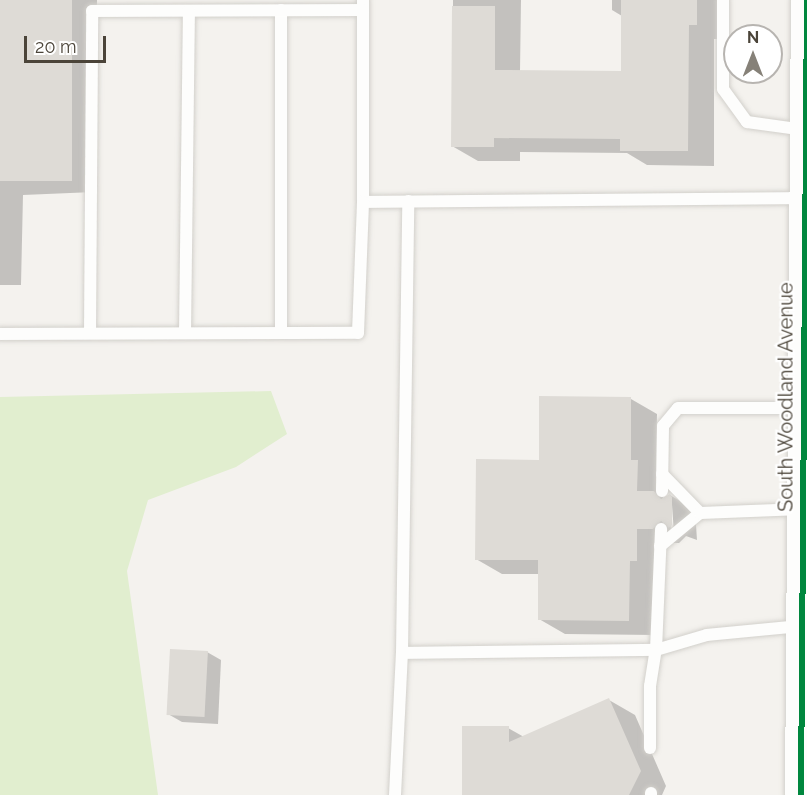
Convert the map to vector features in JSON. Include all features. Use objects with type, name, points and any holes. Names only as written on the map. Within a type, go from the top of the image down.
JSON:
[{"type":"street","name":"South Woodland Avenue","points":[[801,795],[802,408],[807,0]]},
{"type":"lane","points":[[723,0],[723,89],[747,122],[805,130]]},
{"type":"lane","points":[[0,334],[358,333],[363,202],[363,5],[304,5],[281,10],[92,11],[90,333]]},
{"type":"lane","points":[[281,10],[281,333]]},
{"type":"lane","points":[[185,333],[189,11]]},
{"type":"lane","points":[[363,202],[804,198]]},
{"type":"lane","points":[[395,795],[402,653],[408,201]]},
{"type":"lane","points":[[662,491],[663,426],[678,408],[802,408]]},
{"type":"lane","points":[[662,474],[700,513]]},
{"type":"lane","points":[[660,546],[700,513],[802,509]]},
{"type":"lane","points":[[650,748],[650,686],[656,650],[661,529]]},
{"type":"lane","points":[[402,653],[656,650],[707,635],[801,626]]},
{"type":"green space","points":[[271,391],[287,434],[236,467],[148,500],[127,571],[158,795],[0,795],[0,397]]},
{"type":"building","points":[[0,0],[72,0],[72,181],[0,181]]},
{"type":"building","points":[[621,0],[697,0],[697,25],[689,25],[688,151],[620,151],[620,139],[494,138],[494,147],[451,147],[452,6],[495,6],[495,70],[621,71]]},
{"type":"building","points":[[539,396],[631,397],[631,460],[638,460],[637,491],[654,491],[661,499],[670,494],[672,497],[672,525],[669,528],[661,521],[653,529],[637,529],[637,561],[630,561],[629,621],[538,620],[538,560],[475,560],[476,459],[539,460]]},
{"type":"building","points":[[170,649],[208,651],[204,717],[167,715]]},
{"type":"building","points":[[609,698],[641,771],[629,795],[462,795],[462,726],[509,726],[509,742]]},
{"type":"cycle path","points":[[801,795],[807,0]]}]
